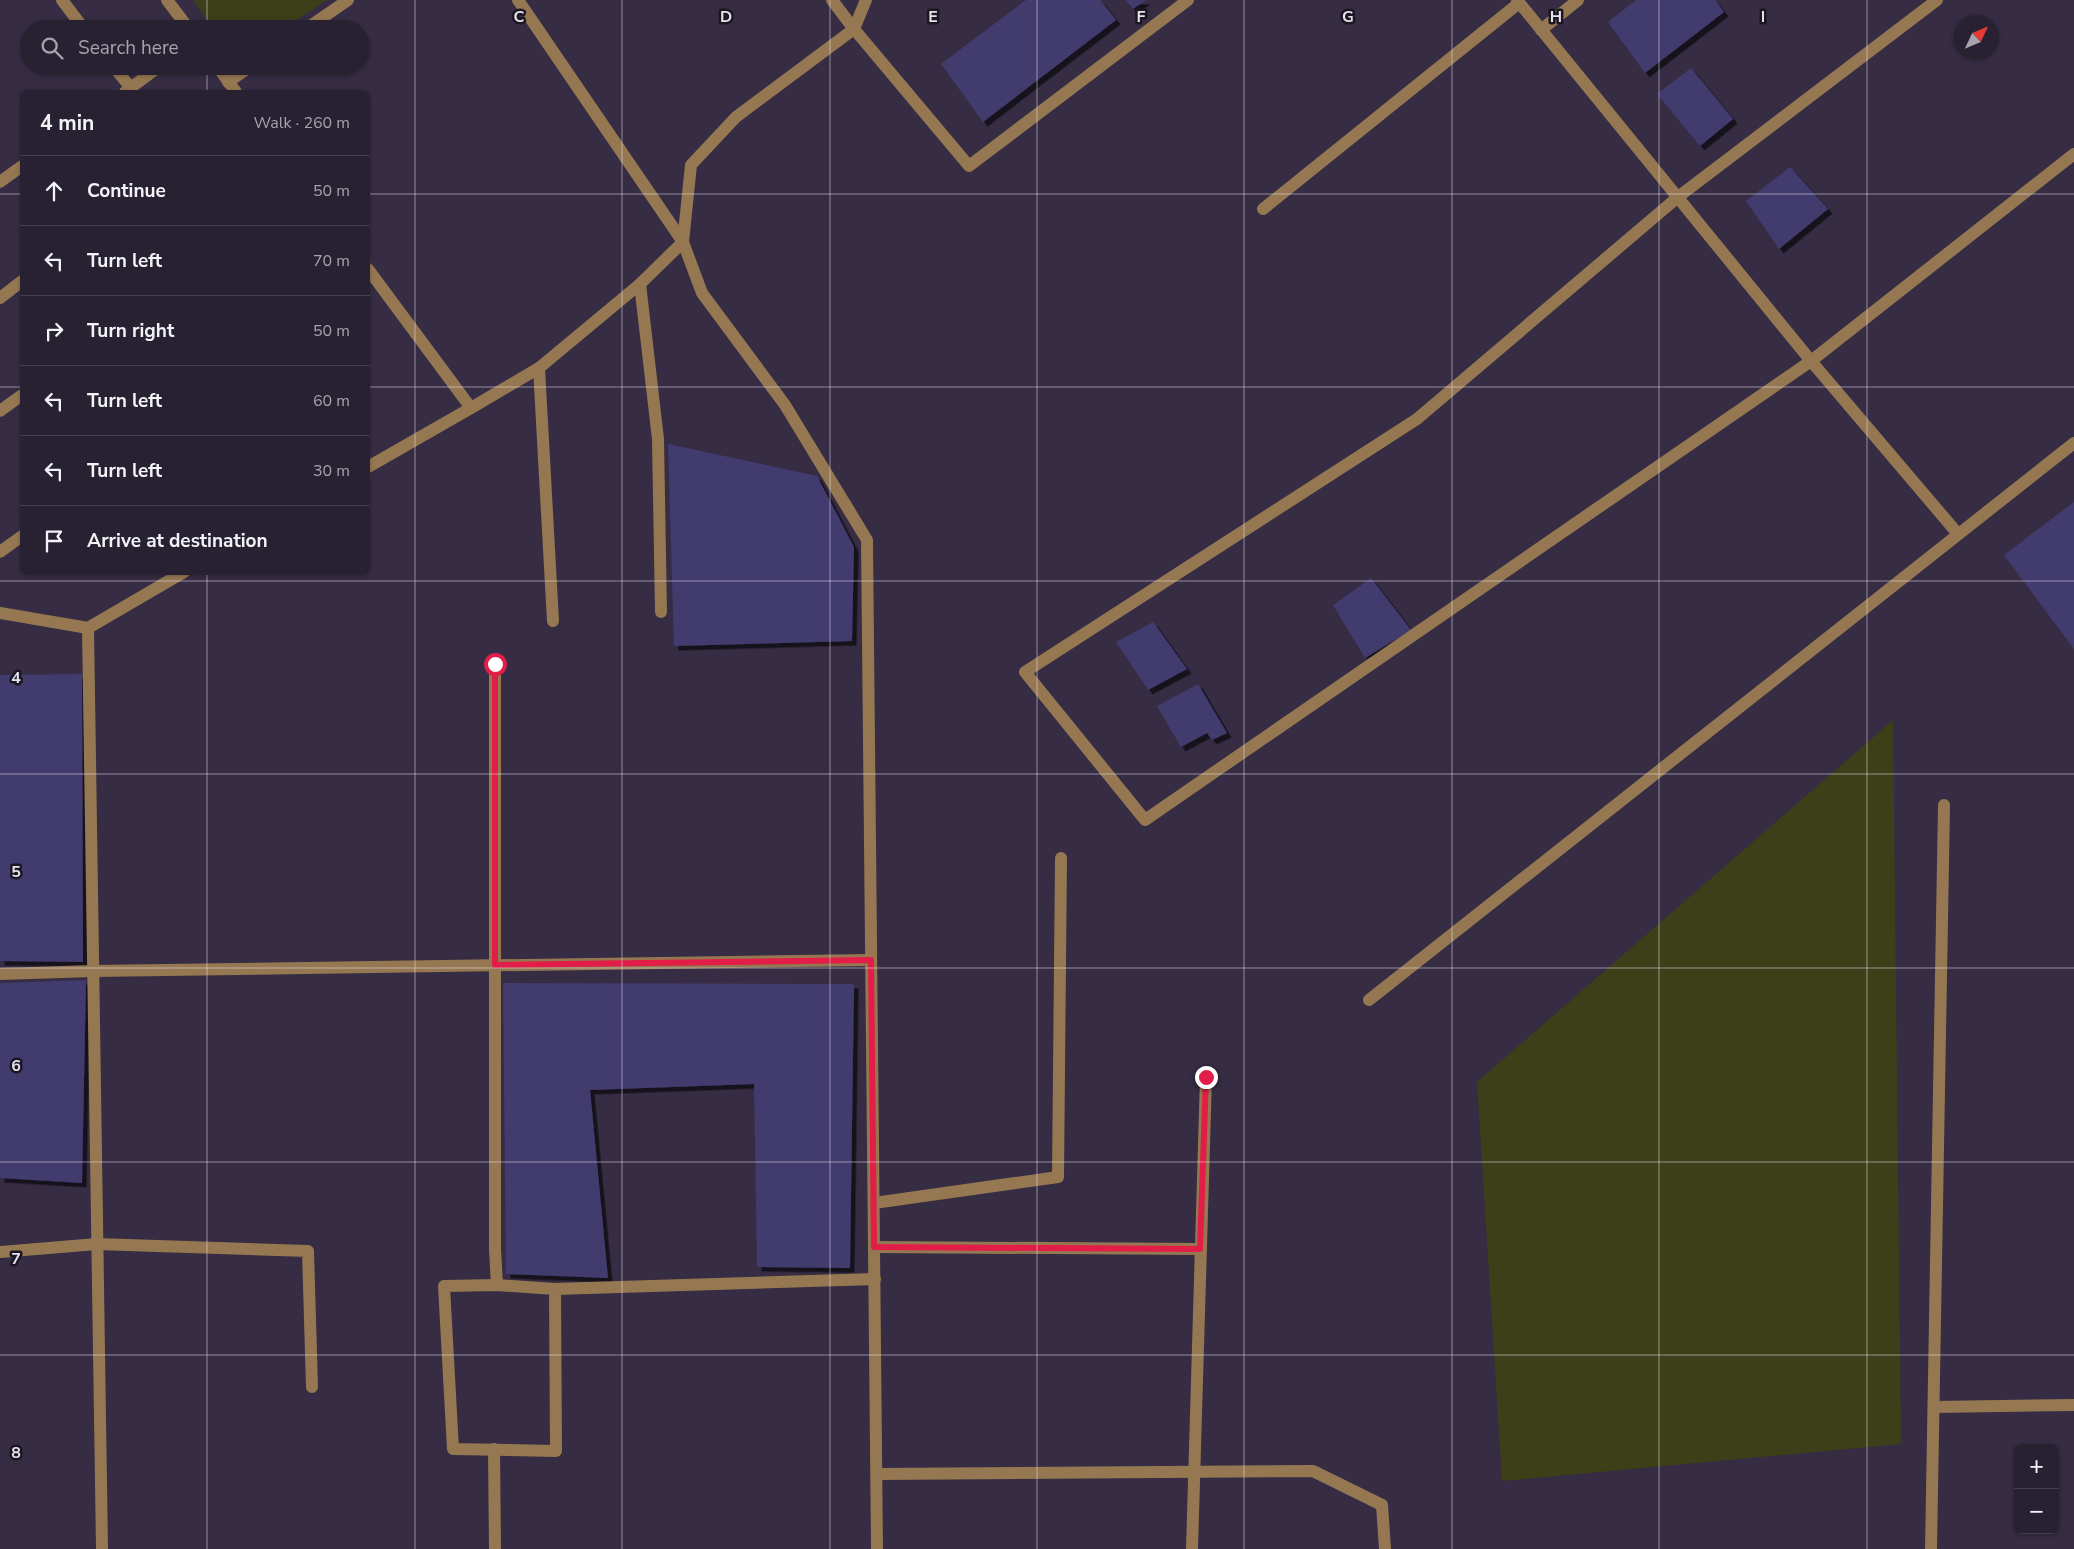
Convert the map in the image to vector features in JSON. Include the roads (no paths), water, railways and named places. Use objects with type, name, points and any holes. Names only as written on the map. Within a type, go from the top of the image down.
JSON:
[{"type":"street","points":[[62,0],[77,20]]},
{"type":"street","points":[[168,0],[182,20]]},
{"type":"street","points":[[319,20],[348,0]]},
{"type":"street","points":[[518,0],[683,242],[702,294],[785,406],[867,540],[877,1549]]},
{"type":"street","points":[[832,0],[969,166],[1188,0]]},
{"type":"street","points":[[370,466],[539,368],[640,284],[683,242],[691,165],[736,117],[854,29],[866,0]]},
{"type":"street","points":[[1541,30],[1578,0]]},
{"type":"street","points":[[1937,0],[1678,197],[1417,419],[1025,672],[1145,820],[1811,361],[2074,154]]},
{"type":"street","points":[[1263,209],[1518,2],[1811,361],[1958,534]]},
{"type":"street","points":[[119,75],[128,90],[148,75]]},
{"type":"street","points":[[223,75],[234,90]]},
{"type":"street","points":[[228,82],[238,75]]},
{"type":"street","points":[[0,182],[20,167]]},
{"type":"street","points":[[370,274],[471,408]]},
{"type":"street","points":[[0,298],[20,283]]},
{"type":"street","points":[[640,284],[658,439],[661,612]]},
{"type":"street","points":[[539,368],[553,621]]},
{"type":"street","points":[[0,411],[20,396]]},
{"type":"street","points":[[1369,1000],[2074,443]]},
{"type":"street","points":[[0,552],[20,537]]},
{"type":"street","points":[[0,613],[88,628],[179,575]]},
{"type":"street","points":[[88,628],[102,1549]]},
{"type":"street","points":[[495,664],[495,1239],[498,1285]]},
{"type":"street","points":[[1931,1549],[1944,805]]},
{"type":"street","points":[[874,1203],[1058,1177],[1061,858]]},
{"type":"street","points":[[0,974],[93,971],[871,960]]},
{"type":"street","points":[[1192,1549],[1206,1077]]},
{"type":"street","points":[[0,1252],[97,1244],[308,1251],[312,1387]]},
{"type":"street","points":[[874,1247],[1200,1249]]},
{"type":"street","points":[[555,1289],[556,1451],[453,1449],[444,1286],[498,1285],[555,1289],[875,1279]]},
{"type":"street","points":[[1934,1407],[2074,1405]]},
{"type":"street","points":[[494,1449],[495,1549]]},
{"type":"street","points":[[877,1474],[1313,1471],[1382,1505],[1385,1549]]}]
